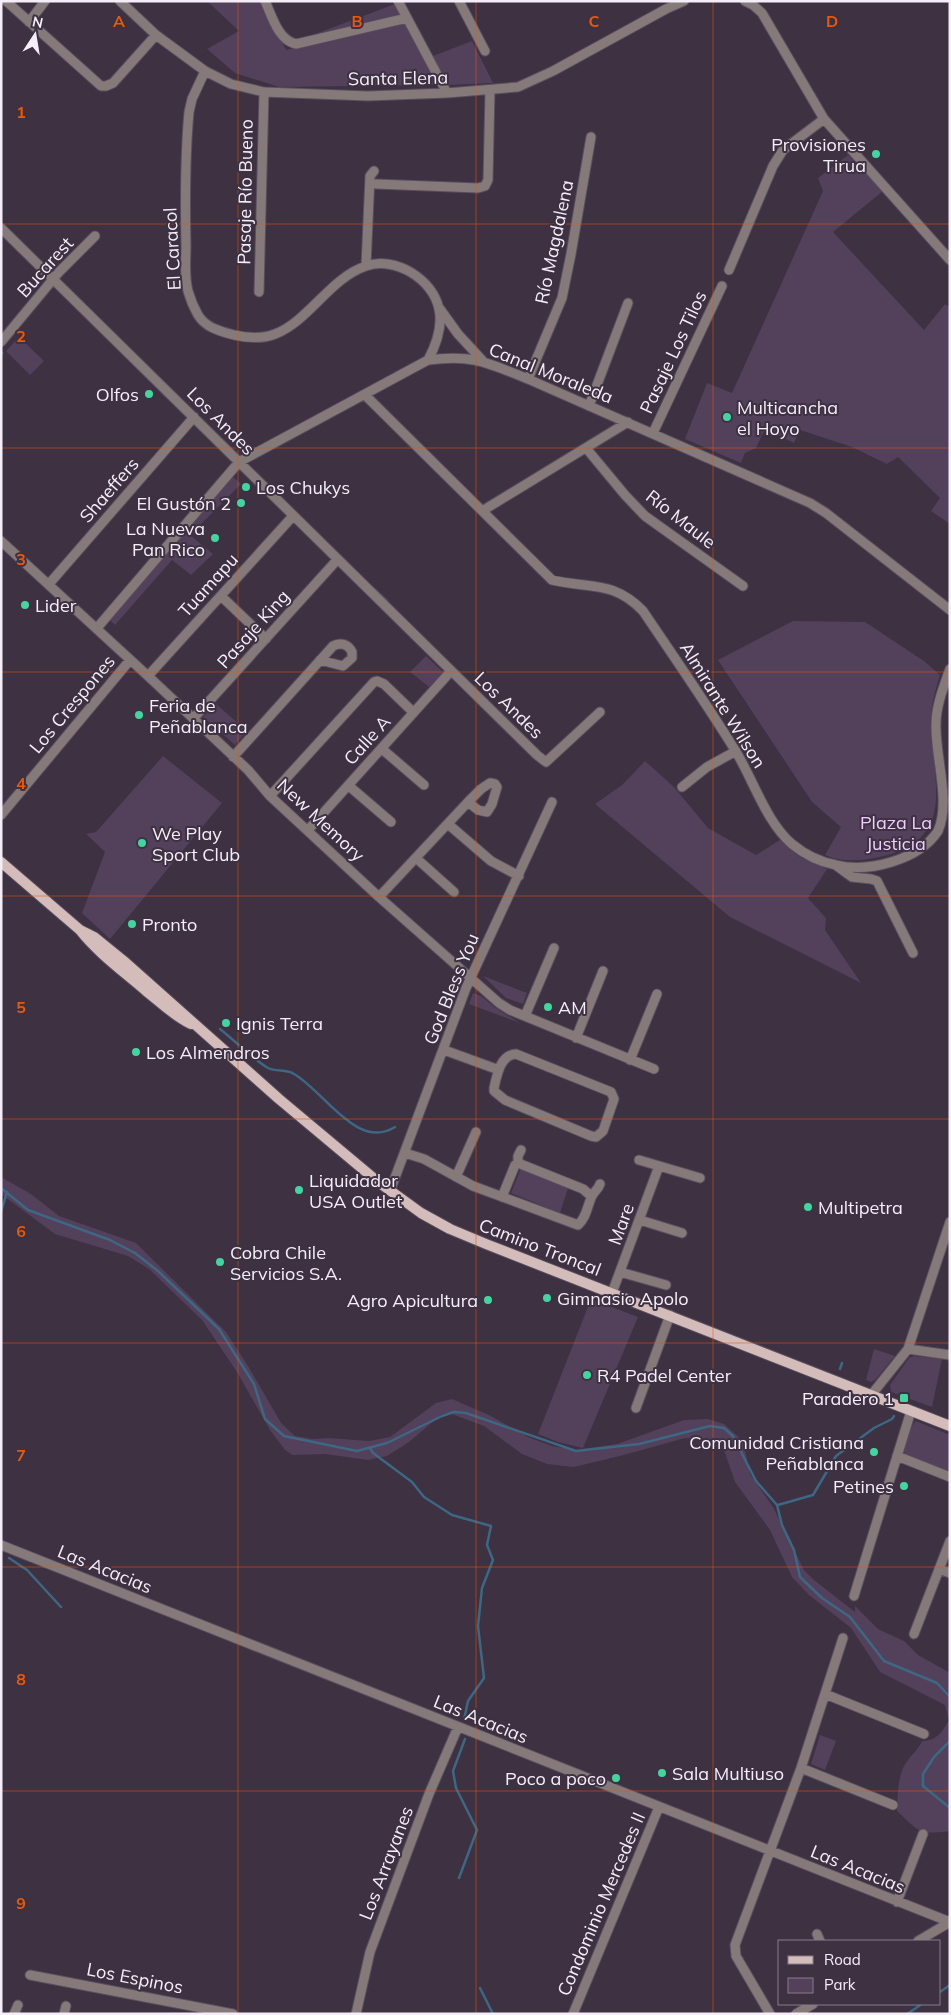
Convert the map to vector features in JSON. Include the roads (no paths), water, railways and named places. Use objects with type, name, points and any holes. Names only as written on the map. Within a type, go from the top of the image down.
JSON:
[{"type":"main road","name":"Camino Troncal","points":[[1,862],[80,930],[94,937],[126,963],[279,1099],[390,1191],[421,1214],[450,1229],[950,1426]]},
{"type":"street","points":[[6,1],[97,84],[106,86],[113,83],[156,35]]},
{"type":"street","points":[[29,22],[45,1]]},
{"type":"street","name":"Santa Elena","points":[[120,1],[156,35],[205,71],[231,84],[264,92],[368,96],[447,94],[518,87],[530,83],[684,1]]},
{"type":"street","points":[[265,1],[282,37],[296,44],[407,18]]},
{"type":"street","points":[[398,1],[447,94]]},
{"type":"street","points":[[459,1],[485,51]]},
{"type":"street","points":[[745,1],[762,13]]},
{"type":"street","points":[[758,1],[762,13],[824,119],[950,260]]},
{"type":"street","name":"El Caracol","points":[[205,71],[197,84],[189,112],[185,216],[188,290],[198,316],[215,329],[240,336],[263,337],[275,334],[287,328],[342,280],[366,266],[387,263],[407,270],[419,278],[431,292],[439,308],[458,334],[483,360]]},
{"type":"street","points":[[376,184],[478,188],[485,186],[488,180],[490,90]]},
{"type":"street","name":"Pasaje Río Bueno","points":[[259,292],[264,92]]},
{"type":"street","points":[[728,270],[773,166],[783,150],[824,119]]},
{"type":"street","name":"Río Magdalena","points":[[528,379],[562,298],[591,137]]},
{"type":"street","points":[[366,266],[370,176],[374,171]]},
{"type":"street","name":"Los Andes","points":[[2,232],[55,280],[337,560],[546,762],[600,712]]},
{"type":"street","name":"Bucarest","points":[[1,342],[55,280],[59,272],[95,236]]},
{"type":"street","name":"Pasaje Los Tilos","points":[[653,433],[722,286]]},
{"type":"street","points":[[589,406],[628,303]]},
{"type":"street","points":[[428,360],[439,335],[439,308]]},
{"type":"street","name":"Canal Moraleda","points":[[97,628],[239,462],[366,396],[428,360],[462,357],[483,360],[810,503],[826,513],[950,610]]},
{"type":"street","name":"Almirante Wilson","points":[[366,396],[552,580],[568,584],[605,587],[616,590],[632,599],[643,611],[736,751],[765,807],[781,833],[802,851],[837,866],[866,866],[897,860],[923,848],[938,831],[946,814],[947,801],[937,744],[936,723],[950,669]]},
{"type":"street","name":"Shaeffers","points":[[49,584],[194,417]]},
{"type":"street","points":[[482,511],[628,422]]},
{"type":"street","name":"Río Maule","points":[[586,448],[625,495],[646,516],[743,586]]},
{"type":"street","name":"Tuamapu","points":[[148,676],[293,516]]},
{"type":"street","name":"New Memory","points":[[1,541],[148,676],[233,757],[270,796],[470,979],[499,1003],[576,1038],[654,1069]]},
{"type":"street","name":"Pasaje King","points":[[193,719],[337,560]]},
{"type":"street","points":[[221,596],[266,639]]},
{"type":"street","name":"Los Crespones","points":[[1,815],[130,660]]},
{"type":"street","points":[[233,757],[320,660]]},
{"type":"street","name":"Calle A","points":[[308,830],[451,671]]},
{"type":"street","points":[[270,796],[374,682],[377,681],[384,684],[413,712]]},
{"type":"street","points":[[382,749],[424,785]]},
{"type":"street","points":[[682,787],[707,767],[736,751]]},
{"type":"street","points":[[349,786],[391,822]]},
{"type":"street","points":[[380,897],[468,802]]},
{"type":"street","name":"God Bless You","points":[[390,1191],[470,979],[552,802]]},
{"type":"street","points":[[448,824],[491,861],[519,876]]},
{"type":"street","points":[[416,858],[454,892]]},
{"type":"street","points":[[837,866],[852,877],[871,879],[877,882],[913,953]]},
{"type":"street","points":[[525,1016],[554,948]]},
{"type":"street","points":[[576,1038],[604,971]]},
{"type":"street","points":[[630,1060],[658,994]]},
{"type":"street","points":[[444,1050],[499,1070]]},
{"type":"street","points":[[516,1054],[611,1092],[614,1099],[603,1131],[596,1137],[591,1136],[505,1100],[494,1091],[499,1070],[502,1062],[509,1055],[516,1054]]},
{"type":"street","points":[[456,1178],[476,1132]]},
{"type":"street","points":[[502,1197],[515,1165],[518,1163],[518,1156],[521,1150]]},
{"type":"street","points":[[405,1153],[424,1159],[456,1178],[578,1225],[583,1220],[591,1196],[600,1184]]},
{"type":"street","points":[[640,1160],[700,1178]]},
{"type":"street","points":[[518,1163],[584,1189],[591,1196]]},
{"type":"street","name":"Mare","points":[[612,1292],[659,1166]]},
{"type":"street","points":[[640,1220],[682,1233]]},
{"type":"street","points":[[872,1394],[908,1349],[950,1222]]},
{"type":"street","points":[[620,1272],[666,1285]]},
{"type":"street","points":[[636,1408],[670,1315]]},
{"type":"street","points":[[908,1349],[950,1355]]},
{"type":"street","points":[[854,1596],[911,1410]]},
{"type":"street","points":[[897,1456],[950,1477]]},
{"type":"street","points":[[914,1634],[950,1541]]},
{"type":"street","name":"Las Acacias","points":[[1,1545],[950,1922]]},
{"type":"street","points":[[939,1569],[950,1573]]},
{"type":"street","points":[[770,2014],[736,1956],[735,1950],[738,1935],[771,1852],[801,1768],[843,1638]]},
{"type":"street","points":[[825,1694],[924,1734]]},
{"type":"street","name":"Los Arrayanes","points":[[356,2014],[370,1952],[430,1794],[458,1727]]},
{"type":"street","points":[[801,1768],[894,1805]]},
{"type":"street","name":"Condominio Mercedes II","points":[[573,2014],[659,1807]]},
{"type":"street","points":[[897,1902],[923,1834]]},
{"type":"street","points":[[920,1940],[950,1922]]},
{"type":"street","name":"Los Espinos","points":[[30,1975],[233,2014]]},
{"type":"street","points":[[14,2014],[18,2005]]},
{"type":"street","points":[[796,2014],[811,2005]]},
{"type":"waterway","points":[[375,590],[387,601]]},
{"type":"waterway","points":[[220,1029],[268,1068],[291,1072],[305,1082],[354,1125],[367,1131],[381,1132],[395,1127]]},
{"type":"waterway","points":[[1,1188],[28,1210],[110,1240],[135,1253],[158,1271],[219,1329],[254,1384],[265,1419],[284,1436],[357,1451],[387,1443],[454,1412],[466,1413],[576,1451],[639,1444],[710,1426],[724,1428],[733,1436],[756,1481],[777,1505],[782,1525],[794,1550],[800,1577],[822,1598],[850,1617],[884,1661],[937,1683],[950,1697]]},
{"type":"waterway","points":[[1,1212],[7,1192]]},
{"type":"waterway","points":[[840,1369],[842,1363]]},
{"type":"waterway","points":[[778,1505],[813,1495],[836,1456],[894,1416]]},
{"type":"waterway","points":[[370,1448],[373,1453],[412,1482],[424,1497],[452,1515],[491,1526],[487,1545],[493,1560],[482,1588],[478,1626],[484,1678],[468,1701],[464,1720]]},
{"type":"waterway","points":[[9,1558],[27,1570],[61,1607]]},
{"type":"waterway","points":[[459,1878],[477,1830],[456,1788],[453,1771],[465,1739]]},
{"type":"waterway","points":[[950,1741],[934,1757],[923,1774],[923,1786],[950,1808]]},
{"type":"waterway","points":[[941,1991],[950,1985]]},
{"type":"waterway","points":[[480,1988],[493,2014]]},
{"type":"waterway","points":[[907,2014],[920,2005]]},
{"type":"place","name":"Provisiones Tirua","points":[[876,154]]},
{"type":"place","name":"Olfos","points":[[149,394]]},
{"type":"place","name":"Multicancha el Hoyo","points":[[727,417]]},
{"type":"place","name":"Los Chukys","points":[[246,487]]},
{"type":"place","name":"El Gustón 2","points":[[241,503]]},
{"type":"place","name":"La Nueva Pan Rico","points":[[215,538]]},
{"type":"place","name":"Lider","points":[[25,605]]},
{"type":"place","name":"Feria de Peñablanca","points":[[139,715]]},
{"type":"place","name":"We Play Sport Club","points":[[142,843]]},
{"type":"place","name":"Pronto","points":[[132,924]]},
{"type":"place","name":"AM","points":[[548,1007]]},
{"type":"place","name":"Ignis Terra","points":[[226,1023]]},
{"type":"place","name":"Los Almendros","points":[[136,1052]]},
{"type":"place","name":"Liquidador USA Outlet","points":[[299,1190]]},
{"type":"place","name":"Multipetra","points":[[808,1207]]},
{"type":"place","name":"Cobra Chile Servicios S.A.","points":[[220,1262]]},
{"type":"place","name":"Gimnasio Apolo","points":[[547,1298]]},
{"type":"place","name":"Agro Apicultura","points":[[488,1300]]},
{"type":"place","name":"R4 Padel Center","points":[[587,1375]]},
{"type":"place","name":"Paradero 1","points":[[904,1398]]},
{"type":"place","name":"Comunidad Cristiana Peñablanca","points":[[874,1452]]},
{"type":"place","name":"Petines","points":[[904,1486]]},
{"type":"place","name":"Sala Multiuso","points":[[662,1773]]},
{"type":"place","name":"Poco a poco","points":[[616,1778]]},
{"type":"park label","name":"Plaza La Justicia","points":[[896,832]]}]
